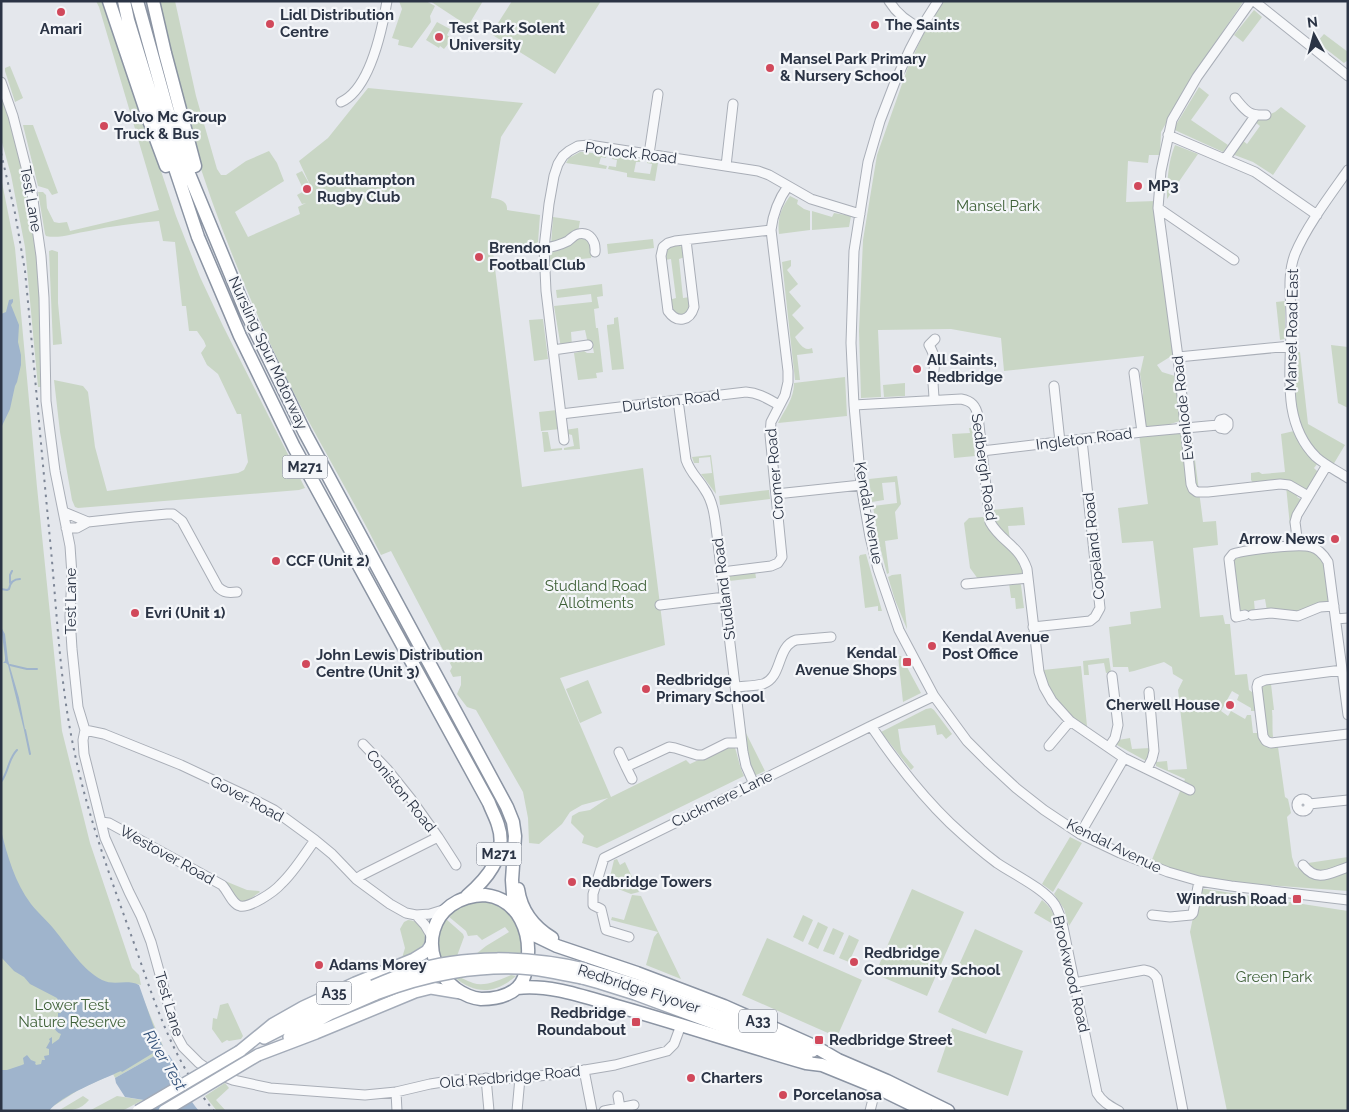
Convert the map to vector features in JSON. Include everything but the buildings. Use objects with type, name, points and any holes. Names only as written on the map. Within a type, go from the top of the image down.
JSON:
[{"type":"highway","name":"M271","points":[[109,1],[170,178],[198,237]]},
{"type":"highway","name":"Nursling Spur Motorway","points":[[124,1],[154,105],[198,237],[240,336],[294,447],[489,804],[498,824],[500,846],[496,862],[479,886],[468,896]]},
{"type":"highway","name":"Nursling Spur Motorway","points":[[137,1],[168,112],[187,169],[246,312],[305,434],[505,802],[511,817],[515,836],[512,880],[514,909]]},
{"type":"highway","name":"M271","points":[[153,1],[167,62],[213,233]]},
{"type":"highway","name":"M271","points":[[515,836],[518,854],[518,890],[525,912],[547,935],[583,955]]},
{"type":"highway","points":[[485,894],[504,900],[514,909],[526,931],[528,943],[527,966],[523,979],[517,988],[501,997],[476,998],[461,992],[446,980],[435,959],[432,940],[438,920],[446,909],[468,896],[485,894]]},
{"type":"highway","name":"A33","points":[[526,931],[557,946],[637,973],[724,1006],[814,1046],[838,1060],[887,1080],[948,1111]]},
{"type":"highway","name":"A33","points":[[517,988],[534,987],[558,990],[806,1063],[822,1065],[876,1087],[925,1111]]},
{"type":"main road","name":"A35","points":[[138,1111],[240,1051],[273,1024],[303,1007],[355,983],[414,960],[427,951],[432,940]]},
{"type":"main road","name":"Redbridge Flyover","points":[[240,1051],[324,1007],[374,990],[451,973],[485,969],[532,969],[583,974],[637,985],[838,1060]]},
{"type":"main road","name":"Redbridge Flyover","points":[[583,974],[600,983],[753,1037],[822,1065]]},
{"type":"main road","name":"A35","points":[[164,1111],[258,1055],[415,992],[431,988],[461,992]]},
{"type":"main road","name":"Redbridge Flyover","points":[[258,1055],[374,990]]},
{"type":"street","points":[[341,102],[355,93],[371,64],[382,28],[386,1]]},
{"type":"street","points":[[888,1],[902,17],[921,28]]},
{"type":"street","name":"Kendal Avenue","points":[[938,1],[921,28],[895,82],[880,121],[868,162],[854,251],[851,343],[861,485],[876,560],[899,630],[934,696],[967,741],[1016,788],[1080,834],[1120,853],[1168,872],[1199,881],[1348,900]]},
{"type":"street","points":[[1252,1],[1347,74]]},
{"type":"street","name":"Evenlode Road","points":[[1252,1],[1197,77],[1172,120],[1161,171],[1158,208],[1193,488],[1197,492],[1208,492],[1280,484],[1289,485],[1308,496]]},
{"type":"street","name":"Test Lane","points":[[1,82],[13,116],[31,186],[41,256],[44,298],[46,401],[72,563],[70,617],[72,649],[78,707],[85,730],[83,740],[84,754],[101,822],[113,858],[141,916],[151,942],[177,1036],[183,1047],[198,1063],[212,1072],[233,1080]]},
{"type":"street","points":[[650,154],[658,94]]},
{"type":"street","points":[[1235,98],[1246,112],[1255,116],[1266,115]]},
{"type":"street","points":[[726,166],[733,104]]},
{"type":"street","points":[[1225,158],[1255,116]]},
{"type":"street","points":[[1168,135],[1255,172],[1317,215]]},
{"type":"street","name":"Porlock Road","points":[[564,440],[546,292],[544,248],[548,204],[554,176],[563,156],[569,151],[578,146],[589,146],[758,171],[769,175],[811,199],[860,214]]},
{"type":"street","name":"Mansel Road East","points":[[1348,170],[1317,215],[1294,256],[1290,280],[1292,325],[1289,379],[1293,415],[1304,442],[1316,457],[1348,478]]},
{"type":"street","name":"Cromer Road","points":[[722,572],[771,566],[778,563],[782,554],[770,435],[771,422],[785,395],[788,371],[771,230],[773,214],[779,199],[788,186]]},
{"type":"street","points":[[1158,208],[1234,260]]},
{"type":"street","points":[[686,240],[694,306],[692,313],[687,318],[679,319],[672,316],[668,311],[661,256],[663,247],[675,241],[771,230]]},
{"type":"street","points":[[544,248],[552,248],[578,234],[590,236],[597,245]]},
{"type":"street","points":[[928,343],[935,357],[936,365],[933,381],[934,400]]},
{"type":"street","points":[[553,350],[584,344]]},
{"type":"street","points":[[1178,357],[1290,346]]},
{"type":"street","points":[[1134,373],[1142,432]]},
{"type":"street","points":[[1054,386],[1060,442]]},
{"type":"street","name":"Durlston Road","points":[[561,414],[746,392],[764,396],[779,405]]},
{"type":"street","name":"Sedbergh Road","points":[[854,405],[961,399],[973,403],[977,410],[990,522],[995,531],[1014,547],[1024,560],[1028,578],[1039,672],[1044,687],[1052,700],[1070,720],[1124,758],[1190,790]]},
{"type":"street","name":"Studland Road","points":[[678,400],[686,460],[690,469],[705,488],[712,506],[722,572],[742,743],[746,766],[754,784]]},
{"type":"street","name":"Ingleton Road","points":[[982,452],[1142,432],[1218,425]]},
{"type":"street","name":"Copeland Road","points":[[1033,627],[1090,621],[1095,617],[1100,608],[1082,440]]},
{"type":"street","points":[[1298,545],[1295,522],[1297,515],[1327,465]]},
{"type":"street","points":[[776,494],[861,485]]},
{"type":"street","points":[[64,512],[88,522]]},
{"type":"street","points":[[66,528],[77,528],[88,522],[173,514],[182,521],[218,587],[225,592],[237,592]]},
{"type":"street","points":[[1244,616],[1229,559],[1233,554],[1298,545],[1313,547],[1319,550],[1328,562],[1348,715]]},
{"type":"street","points":[[971,581],[1028,578]]},
{"type":"street","points":[[660,605],[725,597]]},
{"type":"street","points":[[1244,616],[1260,603]]},
{"type":"street","points":[[1244,616],[1298,616],[1320,608],[1334,606]]},
{"type":"street","points":[[1336,619],[1348,618]]},
{"type":"street","points":[[735,688],[763,684],[769,680],[773,676],[783,651],[791,642],[831,636]]},
{"type":"street","points":[[1342,670],[1264,680],[1258,683],[1257,687],[1263,736],[1266,741],[1271,743],[1348,734]]},
{"type":"street","points":[[1109,747],[1115,738],[1118,725],[1112,676]]},
{"type":"street","points":[[1147,769],[1154,751],[1149,692]]},
{"type":"street","name":"Cuckmere Lane","points":[[629,937],[606,930],[601,909],[593,904],[593,894],[604,858],[934,696]]},
{"type":"street","points":[[1049,746],[1070,720]]},
{"type":"street","name":"Brookwood Road","points":[[871,726],[908,777],[950,822],[996,862],[1044,894],[1055,904],[1063,927],[1097,1093],[1104,1102],[1119,1111]]},
{"type":"street","name":"Gover Road","points":[[85,730],[110,736],[181,765],[274,810],[332,854],[356,879],[390,904],[406,913],[416,915]]},
{"type":"street","points":[[626,767],[669,748],[703,755],[727,743],[742,743]]},
{"type":"street","name":"Coniston Road","points":[[363,744],[387,769],[411,799],[456,865]]},
{"type":"street","points":[[619,752],[632,779]]},
{"type":"street","points":[[1080,834],[1124,758]]},
{"type":"street","points":[[1309,804],[1348,800]]},
{"type":"street","name":"Westover Road","points":[[101,822],[109,823],[222,885],[238,906],[247,906],[255,903],[281,885],[315,840]]},
{"type":"street","name":"Coniston Road","points":[[356,879],[438,838]]},
{"type":"street","points":[[1304,865],[1308,870],[1320,876],[1348,867]]},
{"type":"street","points":[[1152,915],[1170,917],[1191,915],[1199,881]]},
{"type":"street","points":[[416,915],[430,914],[446,909]]},
{"type":"street","points":[[416,915],[425,925],[432,940]]},
{"type":"street","points":[[1074,983],[1144,970],[1154,973],[1157,978],[1183,1111]]},
{"type":"street","name":"Old Redbridge Road","points":[[233,1080],[270,1088],[364,1095],[396,1092],[456,1080],[520,1078],[615,1065],[667,1051],[674,1044],[681,1025]]},
{"type":"street","points":[[584,1070],[592,1111]]},
{"type":"street","points":[[486,1078],[489,1111]]},
{"type":"street","points":[[517,1111],[520,1078]]},
{"type":"street","points":[[870,1111],[876,1087]]},
{"type":"street","points":[[396,1092],[397,1111]]},
{"type":"street","points":[[618,1096],[620,1108]]},
{"type":"street","points":[[604,1111],[634,1105]]},
{"type":"green space","points":[[96,1],[103,1],[141,118],[200,277],[305,488],[75,507],[72,500],[60,432],[54,380],[83,386],[88,392],[95,447],[107,491],[238,473],[244,470],[248,462],[241,414],[237,414],[218,374],[207,365],[201,353],[206,346],[204,341],[197,331],[189,331],[186,306],[182,306],[175,242],[163,241],[159,221],[115,226],[62,236],[51,237],[45,234],[38,192],[43,192],[46,195],[47,208],[54,222],[67,222],[70,231],[159,210]]},
{"type":"green space","name":"Studland Road Allotments","points":[[156,1],[175,1],[196,96],[217,169],[221,175],[226,175],[246,161],[269,151],[277,163],[284,181],[235,212],[248,237],[300,214],[298,207],[306,203],[302,204],[297,195],[304,191],[296,174],[302,171],[311,187],[299,161],[328,138],[368,88],[523,103],[501,137],[491,198],[504,202],[507,210],[540,215],[538,242],[533,246],[506,249],[497,247],[493,252],[522,487],[643,468],[665,645],[560,678],[611,797],[686,760],[690,764],[730,745],[734,745],[744,776],[597,848],[582,843],[584,836],[571,823],[572,816],[579,812],[590,810],[608,798],[582,805],[570,812],[562,824],[539,844],[529,843],[528,818],[523,792],[476,710],[467,707],[457,694],[461,685],[461,676],[453,677],[450,671],[452,667],[391,551],[381,555],[304,413],[280,365],[244,284],[193,144]]},
{"type":"green space","points":[[399,1],[426,1],[435,6],[430,16],[431,22],[412,48],[398,45],[399,40],[392,38],[402,9]]},
{"type":"green space","points":[[430,1],[483,1],[468,26]]},
{"type":"green space","points":[[512,1],[601,1],[555,74],[491,34]]},
{"type":"green space","name":"Mansel Park","points":[[942,1],[1243,2],[1194,74],[1161,132],[1160,155],[1149,155],[1148,163],[1128,161],[1126,202],[1156,201],[1173,355],[1157,365],[1162,372],[1175,376],[1173,386],[1180,402],[1180,421],[1161,427],[1146,426],[1141,409],[1143,393],[1140,374],[1144,356],[1004,371],[1001,338],[951,329],[878,330],[881,397],[861,398],[859,331],[863,240],[877,155],[908,67]]},
{"type":"green space","points":[[1254,10],[1262,17],[1243,42],[1234,35]]},
{"type":"green space","name":"Test Park Solent University","points":[[437,22],[450,29],[447,35],[452,39],[444,49],[426,40]]},
{"type":"green space","points":[[1324,34],[1348,52],[1348,60],[1344,63],[1317,42]]},
{"type":"green space","points":[[10,66],[23,98],[15,102],[5,71],[5,68]]},
{"type":"green space","points":[[1199,87],[1209,95],[1191,120],[1228,145],[1223,152],[1174,128]]},
{"type":"green space","points":[[1,89],[21,154],[33,220],[40,289],[42,387],[38,387],[25,247],[11,175],[1,139]]},
{"type":"green space","points":[[1281,107],[1306,126],[1273,175],[1253,162],[1232,154],[1242,140],[1247,144],[1260,126],[1256,121]]},
{"type":"green space","points":[[23,125],[33,125],[58,193],[52,195],[48,189],[38,186]]},
{"type":"green space","points":[[1175,145],[1198,154],[1167,199],[1168,172]]},
{"type":"green space","points":[[580,152],[606,155],[606,158],[601,157],[599,164],[607,166],[606,169],[566,163],[569,158]]},
{"type":"green space","points":[[613,156],[641,160],[636,162],[634,172],[650,174],[652,164],[647,163],[647,161],[658,163],[655,181],[627,177],[627,173],[608,169],[609,166],[616,167],[617,160],[612,159]]},
{"type":"green space","name":"Lower Test Nature Reserve","points":[[1,177],[15,248],[62,731],[90,843],[132,968],[139,975],[141,985],[137,984],[163,1046],[161,1048],[163,1051],[115,1078],[113,1074],[80,1089],[49,1109],[49,1111],[1,1111]]},
{"type":"green space","points":[[790,196],[798,200],[797,204],[810,211],[810,230],[779,234],[780,214]]},
{"type":"green space","points":[[812,211],[832,217],[834,213],[851,216],[849,227],[812,230]]},
{"type":"green space","points":[[553,217],[580,221],[578,232],[574,230],[551,245]]},
{"type":"green space","points":[[582,238],[589,244],[592,253],[591,258],[550,262],[550,250],[562,249]]},
{"type":"green space","points":[[653,239],[654,248],[608,254],[607,244]]},
{"type":"green space","points":[[675,244],[682,247],[685,257],[679,259],[683,298],[690,297],[691,302],[688,314],[678,316],[673,313],[669,300],[676,298],[671,259],[665,260],[667,250]]},
{"type":"green space","points":[[49,251],[58,252],[58,303],[62,344],[53,345]]},
{"type":"green space","points":[[791,260],[791,266],[787,270],[798,284],[789,292],[801,306],[792,315],[804,328],[795,337],[804,348],[812,348],[813,353],[797,355],[800,380],[795,380],[782,262]]},
{"type":"green space","points":[[602,284],[603,296],[597,297],[599,308],[594,309],[603,372],[596,373],[597,378],[578,380],[574,353],[584,351],[594,353],[592,343],[588,344],[585,330],[571,332],[572,346],[561,348],[554,306],[592,302],[591,294],[557,298],[556,290]]},
{"type":"green space","points":[[1285,301],[1285,339],[1280,340],[1276,302]]},
{"type":"green space","points":[[618,317],[624,369],[612,370],[607,325],[614,324],[614,318]]},
{"type":"green space","points":[[543,319],[548,359],[534,361],[529,320]]},
{"type":"green space","points":[[1331,345],[1348,347],[1348,408],[1338,403]]},
{"type":"green space","points":[[1294,352],[1300,352],[1308,424],[1345,445],[1333,465],[1309,444],[1298,421],[1292,388]]},
{"type":"green space","points":[[845,377],[847,416],[778,423],[791,399],[794,383]]},
{"type":"green space","points":[[905,383],[905,396],[884,397],[883,385]]},
{"type":"green space","points":[[557,410],[560,429],[541,431],[539,412]]},
{"type":"green space","points":[[578,428],[580,449],[564,450],[564,448],[574,446],[572,435],[568,434],[565,430]]},
{"type":"green space","points":[[969,428],[972,428],[975,456],[954,458],[952,434],[970,433]]},
{"type":"green space","points":[[1191,429],[1203,522],[1216,521],[1218,545],[1193,548],[1200,617],[1223,615],[1225,624],[1230,624],[1235,675],[1247,674],[1249,690],[1255,694],[1256,711],[1251,711],[1251,708],[1237,700],[1239,695],[1232,691],[1221,711],[1228,716],[1231,711],[1245,719],[1247,715],[1251,715],[1253,733],[1259,733],[1264,745],[1278,747],[1285,797],[1288,799],[1291,813],[1287,817],[1292,857],[1295,866],[1305,873],[1348,870],[1348,891],[1228,882],[1167,869],[1151,862],[1185,779],[1156,766],[1156,762],[1167,761],[1168,770],[1187,769],[1178,690],[1183,680],[1173,674],[1172,667],[1164,662],[1129,672],[1128,667],[1113,667],[1109,627],[1131,624],[1130,612],[1161,608],[1153,541],[1122,543],[1118,508],[1148,504],[1139,434]]},
{"type":"green space","points":[[1294,431],[1318,463],[1314,468],[1318,472],[1306,492],[1286,480],[1254,484],[1251,480],[1251,473],[1285,472],[1281,434]]},
{"type":"green space","points":[[542,432],[548,432],[551,449],[562,448],[562,450],[544,452]]},
{"type":"green space","points":[[711,455],[716,494],[701,474],[712,473],[710,457],[699,458],[699,463],[694,463],[692,457]]},
{"type":"green space","points":[[897,476],[901,504],[895,512],[898,539],[885,541],[889,573],[887,574],[878,539],[873,506],[897,503],[895,482],[882,483],[884,500],[872,502],[869,479]]},
{"type":"green space","points":[[1286,486],[1299,494],[1297,497],[1302,500],[1292,526],[1290,526]]},
{"type":"green space","points":[[769,490],[770,499],[720,505],[719,496]]},
{"type":"green space","points":[[1023,507],[1025,525],[1008,526],[1010,540],[997,527],[992,510]]},
{"type":"green space","points":[[983,517],[1011,547],[1024,569],[1023,576],[978,579],[970,568],[964,523],[969,518]]},
{"type":"green space","points":[[1297,547],[1315,552],[1326,563],[1329,601],[1297,613],[1267,611],[1265,599],[1254,601],[1255,612],[1243,613],[1239,611],[1233,560],[1235,556]]},
{"type":"green space","points":[[866,554],[882,611],[878,611],[878,606],[865,608],[859,557]]},
{"type":"green space","points":[[755,571],[756,578],[729,581],[728,575]]},
{"type":"green space","points":[[901,574],[907,629],[888,577]]},
{"type":"green space","points":[[1009,583],[1020,583],[1024,608],[1016,609],[1015,598],[1011,598]]},
{"type":"green space","points":[[898,656],[901,656],[921,693],[903,702]]},
{"type":"green space","points":[[1109,658],[1111,672],[1106,673],[1104,663],[1088,665],[1089,675],[1084,675],[1083,661]]},
{"type":"green space","points":[[1081,666],[1087,726],[1085,728],[1070,717],[1051,695],[1043,670]]},
{"type":"green space","points":[[588,680],[602,713],[580,723],[566,689]]},
{"type":"green space","points":[[1271,684],[1274,710],[1272,710],[1273,737],[1267,738],[1260,686]]},
{"type":"green space","points":[[931,708],[952,734],[946,739],[942,734],[937,735],[935,725],[898,729],[901,750],[914,767],[911,770],[881,732]]},
{"type":"green space","points":[[744,729],[765,771],[754,776],[746,757]]},
{"type":"green space","points":[[1130,738],[1132,749],[1150,748],[1151,755],[1148,762],[1117,745],[1118,740]]},
{"type":"green space","points":[[1070,837],[1082,843],[1053,892],[1042,884]]},
{"type":"green space","points":[[1348,857],[1348,865],[1326,873],[1310,868],[1308,863]]},
{"type":"green space","points":[[617,859],[620,865],[625,862],[639,892],[631,894],[608,885],[614,860]]},
{"type":"green space","points":[[225,881],[247,890],[260,892],[247,901],[242,902],[236,898]]},
{"type":"green space","points":[[1058,888],[1083,903],[1069,926],[1064,909],[1054,894]]},
{"type":"green space","name":"Green Park","points":[[1199,888],[1348,911],[1348,1111],[1227,1111],[1190,932]]},
{"type":"green space","points":[[912,889],[964,912],[927,996],[875,974]]},
{"type":"green space","points":[[632,895],[641,896],[681,979],[646,965],[654,937],[658,932],[611,920],[612,917],[624,920]]},
{"type":"green space","points":[[1042,900],[1053,912],[1058,927],[1034,913]]},
{"type":"green space","points":[[479,901],[498,906],[506,911],[516,925],[522,954],[476,954],[509,932],[505,927],[482,940],[477,935],[468,936],[466,931],[448,916],[462,906]]},
{"type":"green space","points":[[803,915],[813,920],[803,942],[793,937]]},
{"type":"green space","points":[[446,919],[464,937],[457,956],[441,959],[438,948],[439,939]]},
{"type":"green space","points":[[408,920],[421,926],[425,940],[418,951],[402,958],[405,948],[400,929],[404,922]]},
{"type":"green space","points":[[818,922],[828,927],[818,949],[808,944]]},
{"type":"green space","points":[[833,928],[844,933],[834,955],[823,951]]},
{"type":"green space","points":[[975,929],[1023,951],[986,1034],[938,1012]]},
{"type":"green space","points":[[849,935],[859,940],[849,962],[839,958]]},
{"type":"green space","points":[[767,938],[862,980],[837,1037],[742,995]]},
{"type":"green space","points":[[511,975],[516,976],[501,986],[485,990],[470,987],[454,977],[482,984]]},
{"type":"green space","points":[[228,1003],[243,1036],[241,1039],[227,1040],[222,1043],[212,1029],[213,1018],[217,1019],[220,1005]]},
{"type":"green space","points":[[952,1028],[1023,1051],[1008,1096],[937,1072]]},
{"type":"green space","points":[[225,1083],[229,1088],[216,1100],[226,1111],[217,1111],[205,1096]]},
{"type":"green space","points":[[83,1096],[89,1100],[79,1108],[58,1111]]},
{"type":"green space","points":[[117,1096],[143,1100],[122,1111],[89,1111]]},
{"type":"water","points":[[13,299],[11,305],[19,325],[18,342],[21,365],[10,409],[1,428],[1,314],[6,312],[9,300]]},
{"type":"water","points":[[1,627],[5,634],[8,660],[19,698],[24,730],[8,665],[3,663],[5,657]]},
{"type":"water","points":[[1,830],[9,859],[25,896],[77,959],[95,976],[107,982],[134,983],[139,985],[163,1047],[122,1072],[82,1088],[62,1100],[49,1111],[1,1111],[1,1070],[7,1070],[24,1064],[23,1058],[27,1055],[36,1062],[36,1065],[41,1064],[42,1060],[45,1060],[44,1056],[49,1055],[49,1049],[46,1048],[50,1041],[49,1039],[52,1037],[52,1044],[59,1039],[61,1034],[48,1021],[42,1023],[49,1018],[58,1018],[58,1013],[61,1013],[61,1006],[57,998],[30,984],[1,957]]},
{"type":"water","name":"River Test","points":[[163,1051],[165,1055],[169,1055],[176,1065],[187,1093],[199,1111],[152,1111],[144,1100],[125,1097],[116,1083],[115,1078]]},
{"type":"waterway","points":[[10,583],[12,571]]},
{"type":"waterway","points":[[1,589],[9,589],[12,582],[20,579]]},
{"type":"waterway","points":[[10,665],[37,669]]},
{"type":"waterway","points":[[25,730],[30,754]]},
{"type":"waterway","points":[[1,782],[17,750]]},
{"type":"railway","points":[[1,153],[15,213],[25,271],[62,672],[73,745],[85,797],[100,847],[158,1011],[187,1073],[214,1111]]},
{"type":"place","name":"Amari","points":[[61,12]]},
{"type":"place","name":"Lidl Distribution Centre","points":[[270,24]]},
{"type":"place","name":"The Saints","points":[[875,25]]},
{"type":"place","name":"Test Park Solent University","points":[[439,37]]},
{"type":"place","name":"Mansel Park Primary & Nursery School","points":[[770,68]]},
{"type":"place","name":"Volvo Mc Group Truck & Bus","points":[[104,126]]},
{"type":"place","name":"MP3","points":[[1138,186]]},
{"type":"place","name":"Southampton Rugby Club","points":[[307,189]]},
{"type":"place","name":"Brendon Football Club","points":[[479,257]]},
{"type":"place","name":"All Saints, Redbridge","points":[[917,369]]},
{"type":"place","name":"Arrow News","points":[[1335,539]]},
{"type":"place","name":"CCF (Unit 2)","points":[[276,561]]},
{"type":"place","name":"Evri (Unit 1)","points":[[135,613]]},
{"type":"place","name":"Kendal Avenue Post Office","points":[[932,646]]},
{"type":"place","name":"Kendal Avenue Shops","points":[[907,662]]},
{"type":"place","name":"John Lewis Distribution Centre (Unit 3)","points":[[306,664]]},
{"type":"place","name":"Redbridge Primary School","points":[[646,689]]},
{"type":"place","name":"Cherwell House","points":[[1230,705]]},
{"type":"place","name":"Redbridge Towers","points":[[572,882]]},
{"type":"place","name":"Windrush Road","points":[[1297,899]]},
{"type":"place","name":"Redbridge Community School","points":[[854,962]]},
{"type":"place","name":"Adams Morey","points":[[319,965]]},
{"type":"place","name":"Redbridge Roundabout","points":[[636,1022]]},
{"type":"place","name":"Redbridge Street","points":[[819,1040]]},
{"type":"place","name":"Charters","points":[[691,1078]]},
{"type":"place","name":"Porcelanosa","points":[[783,1095]]}]
